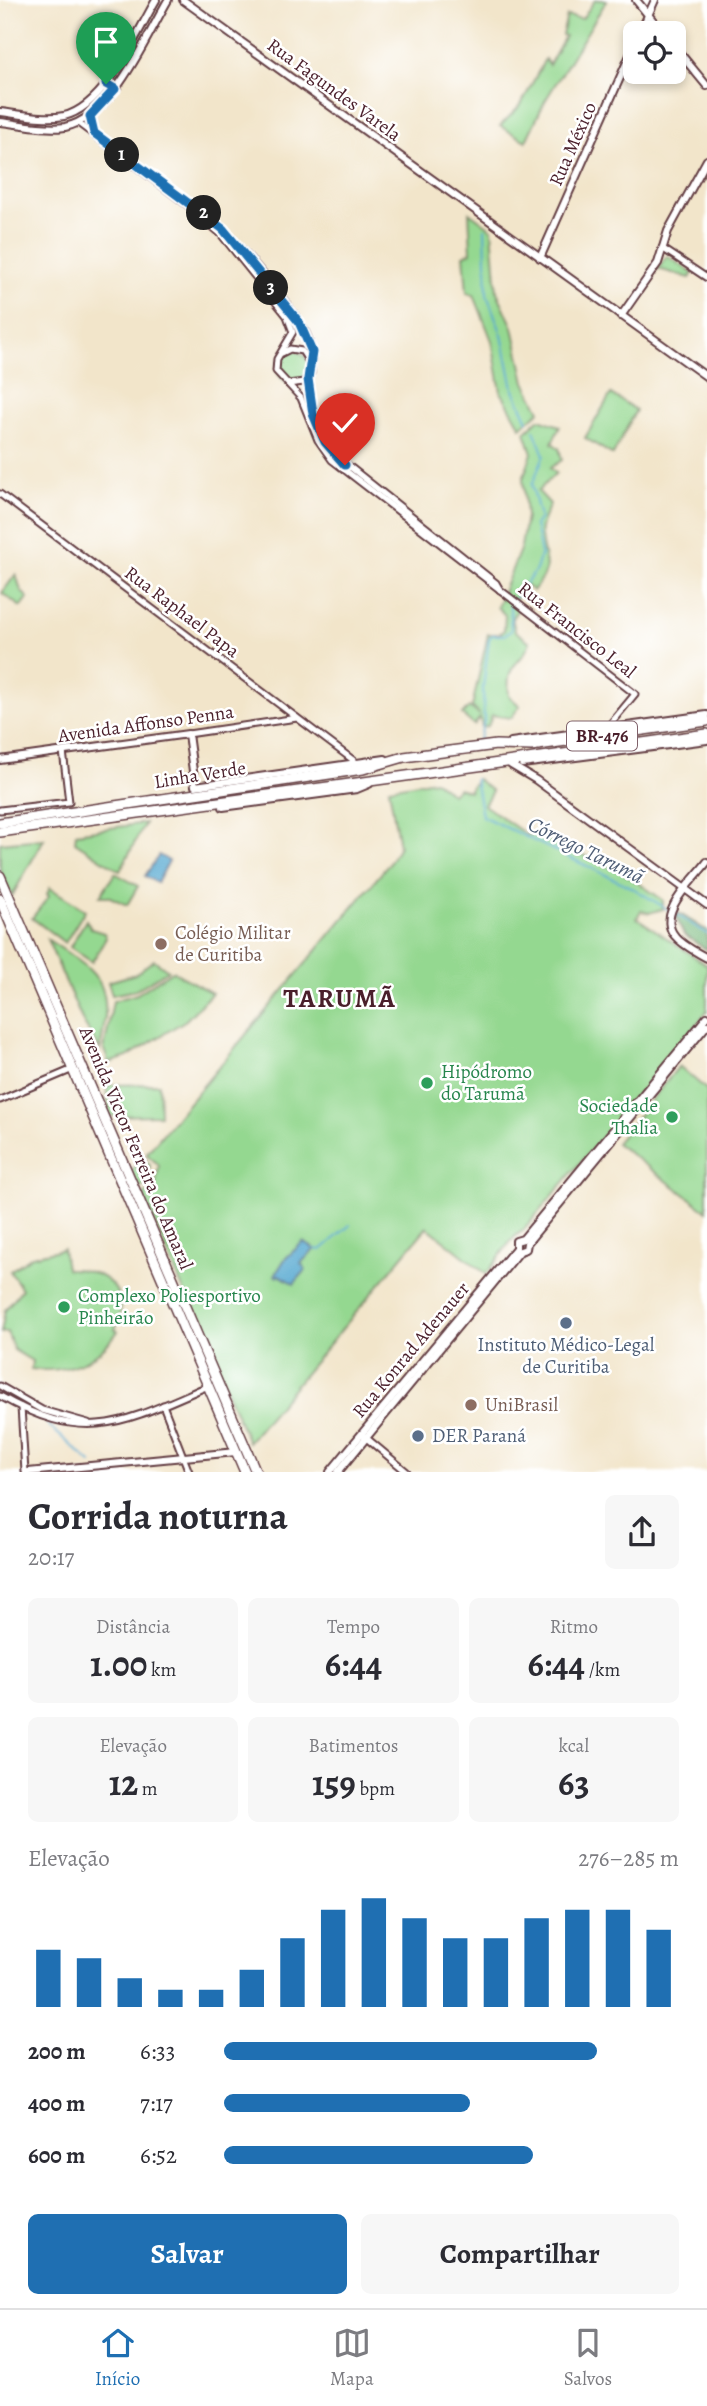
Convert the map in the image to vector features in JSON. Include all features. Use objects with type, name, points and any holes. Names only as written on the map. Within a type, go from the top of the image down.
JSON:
[{"type":"highway","name":"Linha Verde","points":[[0,832],[363,769],[404,757],[496,745],[531,746],[707,721]]},
{"type":"highway","name":"Linha Verde","points":[[0,823],[175,801],[199,804],[371,783],[707,734]]},
{"type":"highway","points":[[175,801],[195,786]]},
{"type":"highway","points":[[199,804],[223,807]]},
{"type":"highway","name":"Avenida Victor Ferreira do Amaral","points":[[0,876],[64,1038]]},
{"type":"highway","name":"Avenida Victor Ferreira do Amaral","points":[[0,900],[70,1051],[174,1293],[256,1472]]},
{"type":"highway","name":"Avenida Victor Ferreira do Amaral","points":[[70,1051],[73,1069],[169,1281]]},
{"type":"highway","name":"Avenida Victor Ferreira do Amaral","points":[[174,1293],[208,1386],[245,1472]]},
{"type":"highway","points":[[236,1452],[251,1459]]},
{"type":"main road","points":[[0,112],[50,117],[67,115],[86,106],[113,74],[156,0]]},
{"type":"main road","points":[[0,122],[55,128],[78,123],[90,116],[115,89],[168,0]]},
{"type":"main road","name":"Rua Fagundes Varela","points":[[184,0],[707,377]]},
{"type":"main road","points":[[636,1],[654,3],[645,21]]},
{"type":"main road","points":[[636,1],[653,21]]},
{"type":"main road","points":[[150,9],[160,15]]},
{"type":"main road","points":[[144,20],[153,25]]},
{"type":"main road","points":[[686,61],[707,86]]},
{"type":"main road","name":"Rua México","points":[[540,258],[623,71]]},
{"type":"main road","points":[[113,74],[121,79]]},
{"type":"main road","points":[[106,84],[115,89]]},
{"type":"main road","points":[[621,316],[658,263],[662,248],[707,160]]},
{"type":"main road","points":[[496,745],[707,715]]},
{"type":"main road","points":[[188,734],[195,786]]},
{"type":"main road","name":"Avenida Affonso Penna","points":[[0,760],[188,734]]},
{"type":"main road","points":[[499,765],[540,763],[707,740]]},
{"type":"main road","name":"Linha Verde","points":[[195,786],[404,757]]},
{"type":"main road","points":[[536,780],[531,767],[540,763]]},
{"type":"main road","points":[[511,765],[536,780],[707,905]]},
{"type":"main road","name":"Linha Verde","points":[[223,807],[357,789],[371,783]]},
{"type":"main road","points":[[707,862],[671,910],[673,934],[707,958]]},
{"type":"main road","points":[[525,1241],[707,1017]]},
{"type":"main road","points":[[525,1241],[707,1025]]},
{"type":"main road","name":"Rua Konrad Adenauer","points":[[330,1472],[364,1435],[518,1249],[526,1249],[525,1241]]},
{"type":"main road","name":"Rua Konrad Adenauer","points":[[338,1472],[364,1435]]},
{"type":"main road","points":[[27,1472],[236,1452]]},
{"type":"street","points":[[90,116],[94,133]]},
{"type":"street","points":[[78,123],[190,207],[214,220],[305,331],[311,349],[312,365],[308,379],[315,420],[335,455],[496,583],[500,590]]},
{"type":"street","points":[[662,248],[707,278]]},
{"type":"street","points":[[248,263],[291,322],[292,335],[280,355],[276,371],[301,398],[320,444],[339,466],[500,590]]},
{"type":"street","points":[[280,355],[296,349],[306,354],[312,365]]},
{"type":"street","points":[[288,384],[299,385],[308,379]]},
{"type":"street","name":"Rua Raphael Papa","points":[[0,494],[357,763]]},
{"type":"street","name":"Rua Francisco Leal","points":[[500,590],[635,694],[616,718]]},
{"type":"street","points":[[616,718],[617,727]]},
{"type":"street","points":[[606,729],[616,718]]},
{"type":"street","name":"Avenida Affonso Penna","points":[[188,734],[297,719]]},
{"type":"street","points":[[0,810],[69,802],[63,751]]},
{"type":"street","points":[[343,765],[346,762],[344,755]]},
{"type":"street","points":[[0,1100],[73,1069]]},
{"type":"street","points":[[0,1386],[20,1399],[71,1420],[101,1424]]},
{"type":"street","points":[[0,1396],[21,1407],[73,1425],[101,1424],[125,1422],[208,1386]]},
{"type":"street","points":[[163,1405],[189,1472]]},
{"type":"street","points":[[21,1407],[27,1472]]},
{"type":"street","points":[[364,1435],[407,1472]]},
{"type":"green space","points":[[595,0],[607,0],[545,101],[526,141],[500,126],[521,105],[545,59],[549,65],[565,36],[562,35],[567,16],[582,19]]},
{"type":"green space","points":[[469,212],[492,229],[497,292],[513,327],[525,382],[540,411],[521,427],[501,392],[492,341],[474,295],[467,293],[464,255],[471,252]]},
{"type":"green space","points":[[667,256],[693,273],[690,278],[658,269]]},
{"type":"green space","points":[[293,351],[304,356],[309,367],[304,378],[293,383],[282,378],[277,367],[282,356]]},
{"type":"green space","points":[[611,394],[636,410],[613,455],[585,438]]},
{"type":"green space","points":[[539,419],[560,426],[552,443],[559,448],[562,460],[550,468],[556,473],[538,491],[550,504],[541,532],[546,570],[533,591],[526,586],[513,603],[519,608],[512,618],[515,631],[530,642],[509,675],[509,696],[520,706],[511,718],[492,715],[488,726],[482,727],[480,718],[474,725],[462,715],[469,707],[480,715],[472,707],[488,634],[499,634],[504,630],[505,615],[497,607],[521,547],[526,517],[523,479],[532,453],[525,432]]},
{"type":"green space","points":[[16,574],[21,591],[28,598],[21,607],[2,593]]},
{"type":"green space","name":"Hipódromo do Tarumã","points":[[477,779],[492,791],[484,805],[527,835],[535,834],[621,871],[663,900],[663,909],[649,913],[641,911],[637,918],[707,965],[707,1012],[523,1231],[509,1243],[486,1274],[427,1227],[248,1442],[143,1195],[155,1188],[159,1165],[146,1154],[389,864],[399,846],[389,788],[434,780],[452,794],[458,788],[469,791]]},
{"type":"green space","points":[[145,823],[120,871],[75,842],[76,833]]},
{"type":"green space","points":[[44,839],[12,896],[0,869],[0,843]]},
{"type":"green space","points":[[115,873],[138,886],[127,905],[108,896],[100,896]]},
{"type":"green space","points":[[50,888],[85,910],[65,943],[32,918],[49,896],[47,894]]},
{"type":"green space","points":[[679,913],[707,931],[707,950],[684,935],[676,917]]},
{"type":"green space","points":[[86,920],[91,929],[104,933],[106,938],[92,962],[70,947]]},
{"type":"green space","points":[[47,939],[80,962],[99,982],[104,994],[105,1009],[100,1050],[83,1022]]},
{"type":"green space","points":[[154,960],[168,970],[136,990],[112,995],[108,982],[135,974]]},
{"type":"green space","points":[[172,971],[212,993],[186,1020],[127,1057],[109,1063],[104,1050],[113,1001],[137,994]]},
{"type":"green space","name":"Sociedade Thalia","points":[[679,1066],[707,1090],[707,1211],[616,1143]]},
{"type":"green space","points":[[159,1084],[160,1115],[109,1116],[107,1085]]},
{"type":"green space","points":[[143,1158],[150,1165],[148,1184],[138,1189],[131,1171]]},
{"type":"green space","name":"Complexo Poliesportivo Pinheirão","points":[[63,1249],[66,1269],[92,1272],[111,1284],[120,1303],[120,1315],[115,1329],[118,1331],[101,1350],[80,1363],[57,1369],[31,1369],[32,1361],[14,1350],[7,1332],[1,1333],[5,1310],[22,1289],[10,1271],[32,1256]]},
{"type":"water","points":[[159,855],[169,861],[157,883],[145,876]]},
{"type":"water","points":[[303,1242],[315,1249],[301,1263],[306,1270],[294,1284],[279,1275],[277,1277],[275,1275],[285,1259]]},
{"type":"waterway","name":"Córrego Tarumã","points":[[485,229],[487,295],[502,335],[513,388],[528,421]]},
{"type":"waterway","name":"Córrego Tarumã","points":[[515,598],[536,570],[541,554],[535,525],[540,518],[532,485],[544,455],[534,430]]},
{"type":"waterway","name":"Córrego Tarumã","points":[[478,744],[484,721],[483,688],[489,639],[492,635],[504,635],[511,631],[510,605]]},
{"type":"waterway","name":"Córrego Tarumã","points":[[475,779],[482,816],[631,887],[669,910]]},
{"type":"waterway","name":"Córrego Tarumã","points":[[674,913],[707,934]]},
{"type":"waterway","points":[[315,1249],[321,1250],[350,1225]]},
{"type":"waterway","points":[[0,1392],[15,1400]]},
{"type":"waterway","points":[[47,1424],[91,1463]]},
{"type":"place","name":"Colégio Militar de Curitiba","points":[[161,944]]},
{"type":"place","name":"Hipódromo do Tarumã","points":[[427,1083]]},
{"type":"place","name":"Sociedade Thalia","points":[[672,1117]]},
{"type":"place","name":"Complexo Poliesportivo Pinheirão","points":[[64,1307]]},
{"type":"place","name":"Instituto Médico-Legal de Curitiba","points":[[566,1323]]},
{"type":"place","name":"UniBrasil","points":[[471,1405]]},
{"type":"place","name":"DER Paraná","points":[[418,1436]]},
{"type":"district","name":"TARUMÃ","points":[[340,998]]},
{"type":"route","points":[[106,84],[115,89],[90,116],[90,127],[94,133],[190,207],[214,220],[233,239],[305,331],[312,352],[312,367],[308,379],[313,414],[325,442],[345,465]]}]
